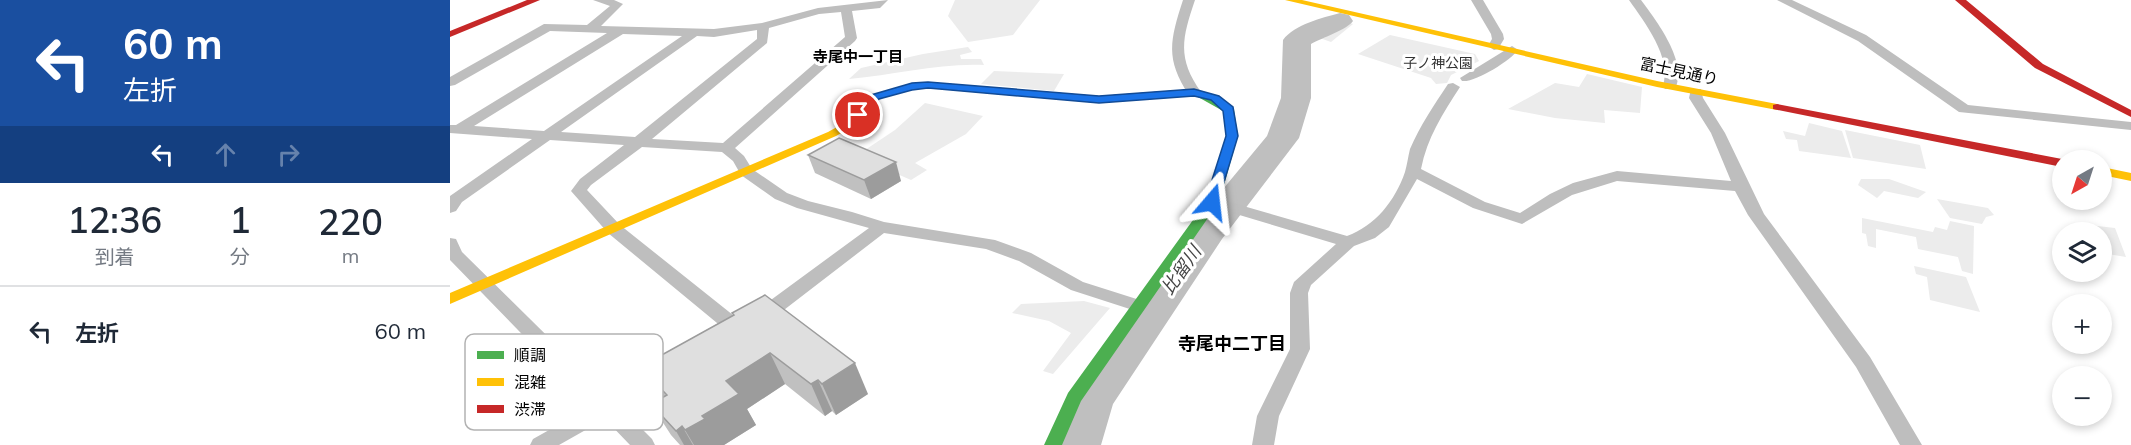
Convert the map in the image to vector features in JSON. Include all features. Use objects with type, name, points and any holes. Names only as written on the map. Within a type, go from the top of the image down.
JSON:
[{"type":"street","points":[[450,34],[535,0]]},
{"type":"street","points":[[590,29],[616,6],[616,4],[599,0]]},
{"type":"street","points":[[450,82],[548,27],[692,34],[763,26],[818,11],[876,6],[882,0]]},
{"type":"street","points":[[1189,0],[1180,32],[1179,61],[1182,73],[1194,92]]},
{"type":"street","name":"富士見通り","points":[[1290,0],[1695,92],[2052,162]]},
{"type":"street","points":[[1477,0],[1497,34],[1498,39],[1494,46]]},
{"type":"street","points":[[1635,0],[1659,33],[1673,75],[1670,86]]},
{"type":"street","points":[[1783,0],[1862,39],[1964,109],[2131,126]]},
{"type":"street","points":[[1960,0],[2039,66],[2131,114]]},
{"type":"street","points":[[726,148],[851,38],[846,9]]},
{"type":"street","points":[[741,332],[614,229],[579,191],[585,182],[640,141],[763,40],[763,26]]},
{"type":"street","points":[[453,131],[619,31]]},
{"type":"street","points":[[450,208],[456,199],[692,34]]},
{"type":"street","points":[[1467,78],[1508,55],[1512,50]]},
{"type":"street","points":[[450,299],[746,172],[850,124],[875,97],[912,86],[928,85],[1099,99],[1194,92],[1215,98],[1228,110],[1232,136],[1217,203],[1139,306],[1074,398],[1053,445]]},
{"type":"street","points":[[1263,445],[1268,416],[1300,349],[1299,293],[1303,282],[1348,242],[1369,234],[1383,223],[1399,201],[1413,171],[1417,151],[1433,117],[1453,87]]},
{"type":"street","points":[[1695,92],[1696,98],[1718,133],[1756,216],[1863,362],[1911,445]]},
{"type":"street","points":[[453,131],[549,135],[726,148],[739,159],[746,172],[781,196],[803,206],[846,215],[881,227],[989,244],[1025,257],[1077,286],[1139,306]]},
{"type":"street","points":[[1413,171],[1479,205],[1521,219],[1567,190],[1602,178],[1617,176],[1741,187]]},
{"type":"street","points":[[2112,173],[2131,177]]},
{"type":"street","points":[[1217,203],[1348,242]]},
{"type":"street","points":[[721,344],[741,332],[881,227]]},
{"type":"street","points":[[450,243],[454,254],[535,334]]},
{"type":"street","points":[[663,375],[680,366]]},
{"type":"street","points":[[541,445],[567,430]]},
{"type":"street","points":[[630,430],[644,445]]},
{"type":"green space","points":[[955,0],[1040,0],[1013,35],[968,42],[948,16]]},
{"type":"green space","points":[[1341,20],[1353,24],[1331,42],[1311,35]]},
{"type":"green space","name":"子ノ神公園","points":[[1390,35],[1475,54],[1479,61],[1451,75],[1447,83],[1436,84],[1431,78],[1358,54]]},
{"type":"green space","points":[[968,47],[972,52],[960,55],[961,59],[981,59],[984,65],[934,67],[849,79],[861,68]]},
{"type":"green space","points":[[994,71],[1064,74],[1054,91],[981,84]]},
{"type":"green space","points":[[1587,74],[1642,87],[1640,113],[1604,110],[1605,123],[1555,118],[1508,109],[1555,83],[1579,87]]},
{"type":"green space","points":[[925,103],[983,116],[966,134],[915,163],[927,170],[911,180],[856,156],[895,130]]},
{"type":"green space","points":[[1809,123],[1842,131],[1851,158],[1799,151],[1797,140],[1786,139],[1783,131],[1805,136]]},
{"type":"green space","points":[[1845,130],[1920,145],[1926,169],[1853,158]]},
{"type":"green space","points":[[1861,179],[1889,179],[1926,192],[1918,198],[1884,191],[1877,198],[1858,185]]},
{"type":"green space","points":[[1937,199],[1988,208],[1994,215],[1986,217],[1982,224],[1950,218]]},
{"type":"green space","points":[[1862,218],[1933,232],[1935,227],[1947,230],[1950,221],[1974,226],[1973,274],[1962,271],[1958,257],[1918,249],[1916,237],[1876,229],[1876,248],[1868,246],[1866,234],[1862,233]]},
{"type":"green space","points":[[2112,228],[2115,228],[2126,257],[2112,255]]},
{"type":"green space","points":[[1914,266],[1966,277],[1980,312],[1930,300],[1927,277],[1916,274]]},
{"type":"green space","points":[[1084,301],[1110,308],[1053,374],[1043,371],[1071,333],[1049,321],[1012,313],[1021,304]]},
{"type":"building","points":[[839,138],[896,162],[864,180],[808,155]]},
{"type":"building","points":[[765,295],[855,363],[822,384],[818,380],[811,384],[770,353],[726,381],[739,394],[702,416],[705,419],[685,430],[682,426],[676,431],[663,417],[663,397],[667,395],[663,391],[663,354],[734,315],[732,313]]},
{"type":"waterway","name":"比留川","points":[[1076,445],[1091,400],[1207,232],[1283,138],[1296,98],[1297,40],[1323,26],[1340,21]]},
{"type":"traffic: fast","points":[[1053,445],[1074,398],[1212,202],[1232,136],[1228,110],[1213,99],[1199,94],[1165,94]]},
{"type":"traffic: slow","points":[[1290,0],[1657,84],[1777,107]]},
{"type":"traffic: slow","points":[[450,299],[832,134],[850,124],[875,97],[912,86],[924,85]]},
{"type":"traffic: slow","points":[[2112,173],[2131,177]]},
{"type":"traffic: jam","points":[[450,34],[535,0]]},
{"type":"traffic: jam","points":[[1960,0],[2039,66],[2131,114]]},
{"type":"traffic: jam","points":[[924,85],[1099,99],[1165,94]]},
{"type":"traffic: jam","points":[[1777,107],[2052,161]]},
{"type":"district","name":"寺尾中一丁目","points":[[858,56]]},
{"type":"district","name":"寺尾中二丁目","points":[[1232,343]]},
{"type":"route","points":[[858,115],[875,97],[912,86],[928,85],[1099,99],[1147,98],[1194,92],[1215,98],[1228,110],[1232,136],[1212,202]]}]
